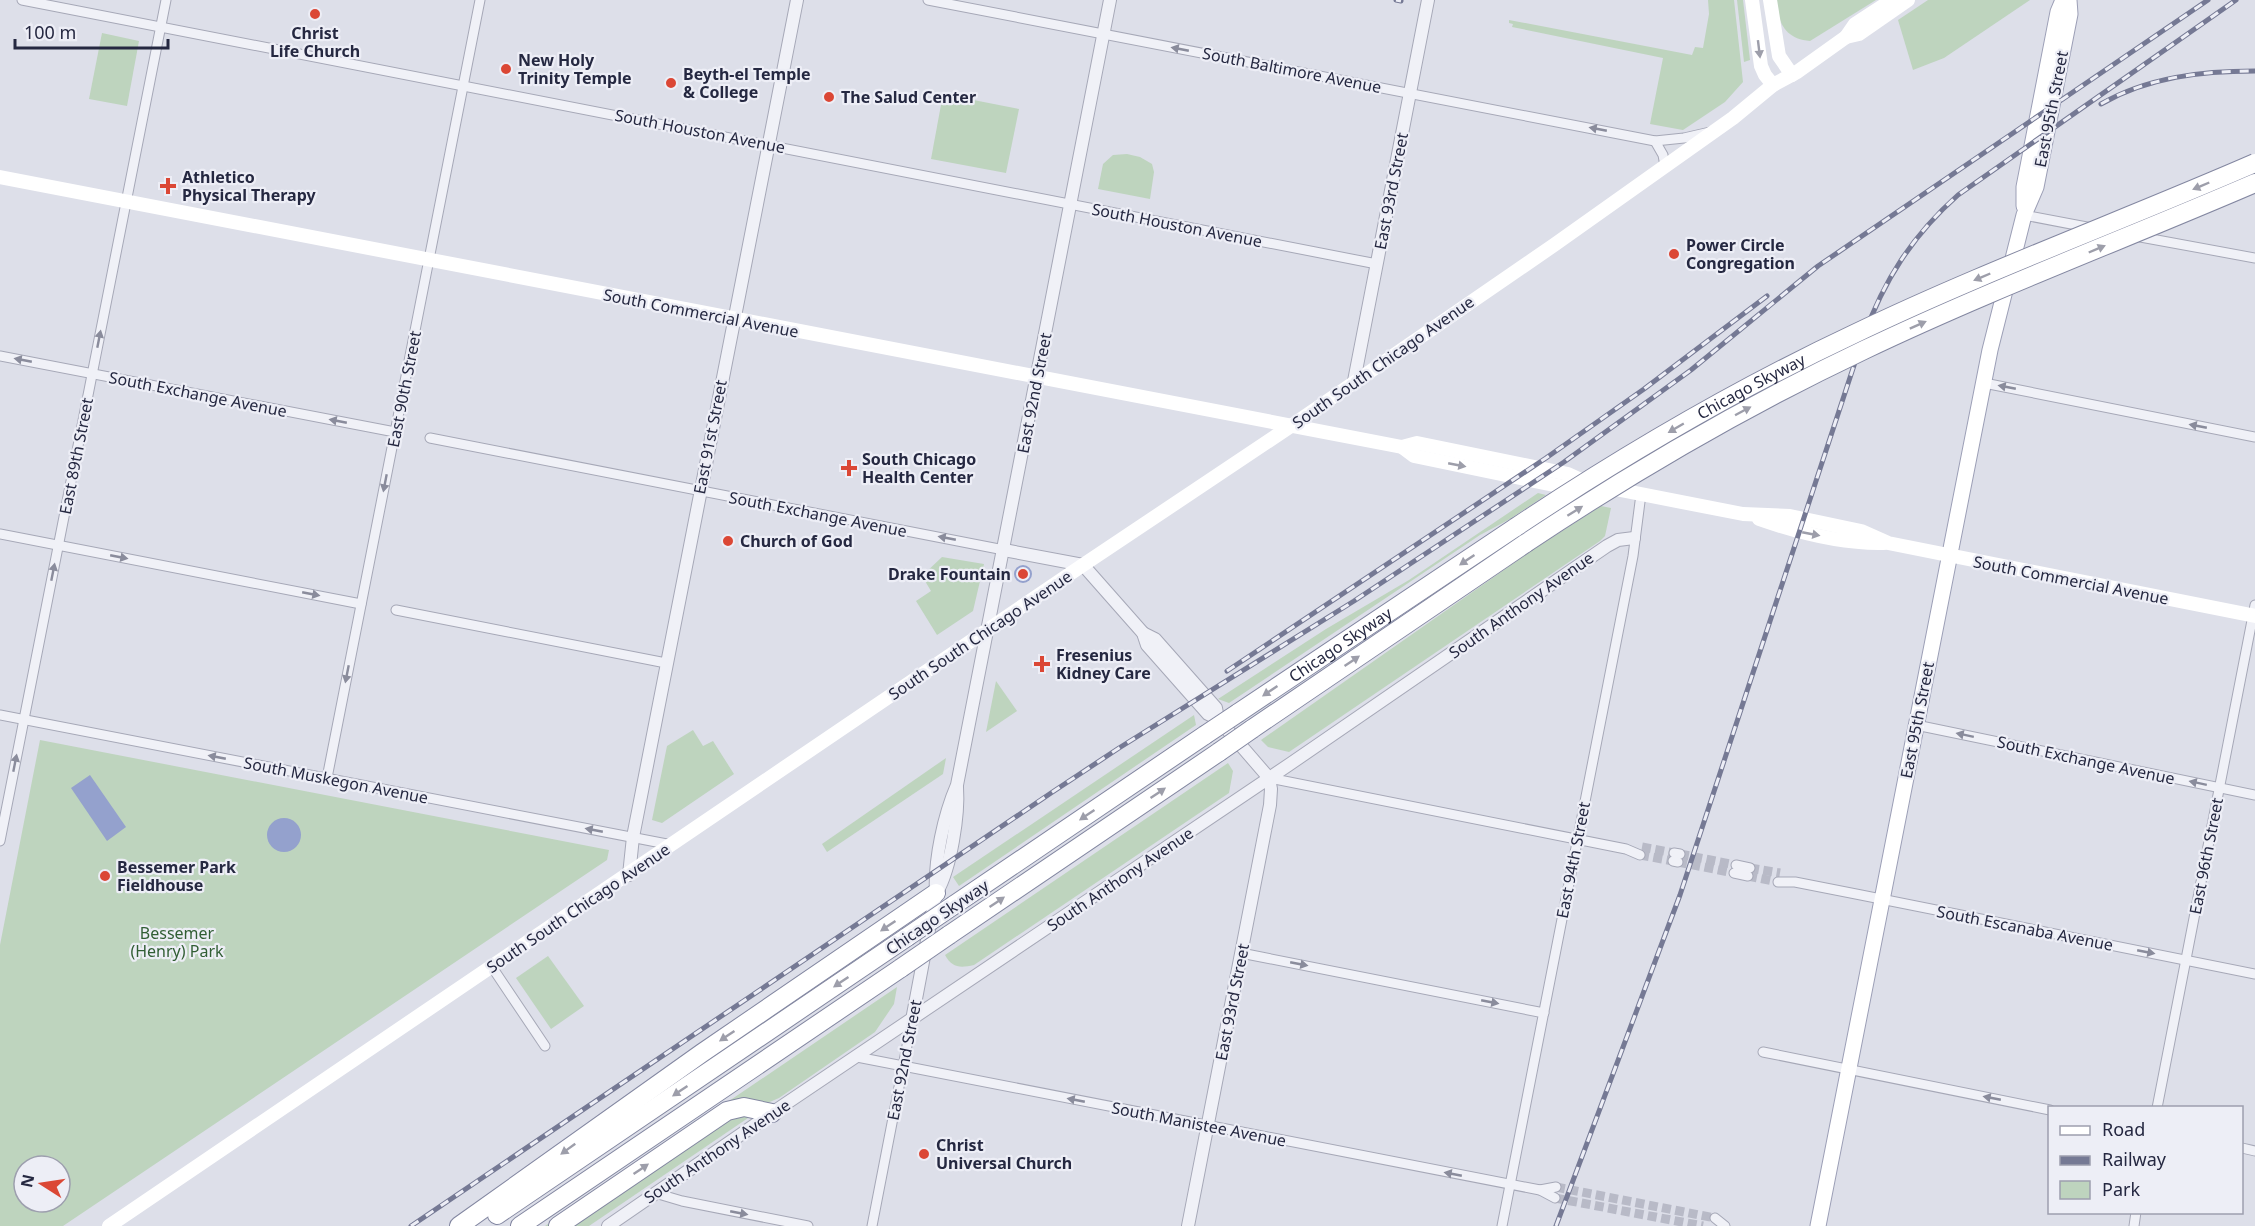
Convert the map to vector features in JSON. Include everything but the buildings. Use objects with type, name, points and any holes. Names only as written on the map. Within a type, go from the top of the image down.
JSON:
[{"type":"highway","name":"Chicago Skyway","points":[[480,1226],[1516,527],[1676,427],[1838,342],[1965,284],[2255,163]]},
{"type":"highway","name":"Chicago Skyway","points":[[520,1226],[1526,543],[1686,443],[1828,367],[1972,301],[2255,183]]},
{"type":"highway","points":[[459,1226],[702,1053],[936,893]]},
{"type":"highway","points":[[558,1226],[728,1111],[744,1107],[772,1113]]},
{"type":"main road","points":[[1752,0],[1761,66],[1773,85]]},
{"type":"main road","points":[[1770,0],[1779,56],[1792,75]]},
{"type":"main road","name":"South South Chicago Avenue","points":[[109,1226],[1291,426],[1554,245],[1714,131],[1773,85],[1792,75],[1846,37],[1855,24],[1892,0]]},
{"type":"main road","name":"South South Chicago Avenue","points":[[1846,37],[1859,34],[1908,0]]},
{"type":"main road","name":"East 95th Street","points":[[2024,215],[2024,188],[2058,12],[2063,0]]},
{"type":"main road","name":"East 95th Street","points":[[1818,1226],[1983,383],[2024,215],[2036,187],[2070,14],[2069,0]]},
{"type":"main road","name":"South Commercial Avenue","points":[[0,177],[1402,447],[1417,443],[1568,474],[1590,484],[1743,514],[1789,530],[1860,544],[1888,543],[2254,612]]},
{"type":"street","name":"South Houston Avenue","points":[[22,0],[1377,264]]},
{"type":"street","name":"East 89th Street","points":[[0,841],[166,0]]},
{"type":"street","name":"East 90th Street","points":[[327,778],[480,0]]},
{"type":"street","name":"East 91st Street","points":[[628,875],[666,663],[797,0]]},
{"type":"street","name":"South Baltimore Avenue","points":[[928,0],[1655,141],[1684,138],[1714,131]]},
{"type":"street","name":"East 92nd Street","points":[[872,1226],[936,893],[935,876],[949,803],[957,785],[1110,0]]},
{"type":"street","name":"East 93rd Street","points":[[1354,381],[1428,0]]},
{"type":"street","points":[[1655,141],[1663,154],[1665,166]]},
{"type":"street","points":[[2024,215],[2255,258]]},
{"type":"street","name":"South Exchange Avenue","points":[[0,356],[395,432]]},
{"type":"street","points":[[1983,383],[2255,437]]},
{"type":"street","name":"South Exchange Avenue","points":[[430,438],[1083,565]]},
{"type":"street","name":"East 94th Street","points":[[1502,1226],[1633,556],[1641,494]]},
{"type":"street","points":[[0,534],[362,604]]},
{"type":"street","name":"South Anthony Avenue","points":[[608,1226],[1608,546],[1618,540],[1634,537]]},
{"type":"street","points":[[1083,565],[1143,633],[1147,645],[1208,714],[1218,719],[1269,778],[1641,851]]},
{"type":"street","points":[[396,610],[666,663]]},
{"type":"street","name":"East 96th Street","points":[[2157,1106],[2254,612]]},
{"type":"street","name":"South Muskegon Avenue","points":[[0,715],[672,845]]},
{"type":"street","name":"South Exchange Avenue","points":[[1916,725],[2255,795]]},
{"type":"street","name":"East 93rd Street","points":[[1188,1226],[1271,797],[1269,778]]},
{"type":"street","points":[[1735,869],[1749,872]]},
{"type":"street","name":"South Escanaba Avenue","points":[[1779,878],[2255,974]]},
{"type":"street","points":[[1241,953],[1544,1013]]},
{"type":"street","points":[[492,967],[545,1046]]},
{"type":"street","points":[[1763,1052],[2048,1110]]},
{"type":"street","name":"South Manistee Avenue","points":[[857,1057],[1540,1191],[1555,1198]]},
{"type":"street","name":"South Manistee Avenue","points":[[1540,1191],[1556,1187]]},
{"type":"street","points":[[655,1193],[682,1201],[808,1226]]},
{"type":"street","points":[[1715,1218],[1725,1226]]},
{"type":"green space","points":[[1708,0],[1734,0],[1743,82],[1725,102],[1683,130],[1650,124],[1663,58],[1512,27],[1513,24],[1509,23],[1509,20],[1692,55],[1695,47],[1703,48],[1709,14]]},
{"type":"green space","points":[[1737,0],[1743,0],[1750,60],[1744,62]]},
{"type":"green space","points":[[1776,0],[1876,0],[1810,41],[1794,37],[1784,28]]},
{"type":"green space","points":[[1928,0],[2030,0],[1944,58],[1913,70],[1898,20]]},
{"type":"green space","points":[[102,33],[139,41],[127,106],[89,99]]},
{"type":"green space","points":[[943,94],[1019,109],[1006,173],[931,159]]},
{"type":"green space","points":[[1127,154],[1140,157],[1152,164],[1154,172],[1150,199],[1098,189],[1103,164],[1113,155]]},
{"type":"green space","points":[[1538,493],[1546,495],[1510,519],[1480,535],[1229,703],[1218,699],[1326,629],[1409,580]]},
{"type":"green space","points":[[1601,506],[1611,508],[1605,536],[1600,541],[1289,752],[1268,747],[1261,740],[1531,551]]},
{"type":"green space","points":[[942,557],[984,564],[973,611],[937,635],[916,601],[931,591],[922,576]]},
{"type":"green space","points":[[996,681],[1017,711],[986,732]]},
{"type":"green space","points":[[1194,715],[1196,725],[959,886],[953,877]]},
{"type":"green space","points":[[693,730],[703,746],[713,741],[734,774],[662,823],[652,820],[667,746]]},
{"type":"green space","name":"Bessemer (Henry) Park","points":[[40,740],[609,850],[607,860],[63,1226],[0,1226],[0,945]]},
{"type":"green space","points":[[946,758],[943,774],[827,852],[822,844]]},
{"type":"green space","points":[[1228,763],[1233,771],[1229,793],[974,965],[957,966],[945,955]]},
{"type":"green space","points":[[548,956],[584,1006],[551,1029],[516,978]]},
{"type":"green space","points":[[897,987],[894,1004],[875,1032],[779,1098],[765,1104],[744,1101],[550,1226],[545,1226]]},
{"type":"green space","points":[[740,1115],[751,1116],[589,1226],[574,1226],[723,1124]]},
{"type":"water","name":"Drake Fountain","points":[[1023,565],[1029,568],[1032,574],[1029,580],[1023,583],[1017,580],[1014,574],[1017,568]]},
{"type":"water","points":[[90,775],[126,827],[107,841],[71,788]]},
{"type":"water","points":[[284,818],[296,823],[301,835],[296,847],[284,852],[272,847],[267,835],[272,823]]},
{"type":"tunnel","points":[[1642,847],[1674,853]]},
{"type":"tunnel","points":[[1680,854],[1736,865]]},
{"type":"tunnel","points":[[1640,855],[1673,861]]},
{"type":"tunnel","points":[[1678,862],[1734,873]]},
{"type":"tunnel","points":[[1750,868],[1780,873]]},
{"type":"tunnel","points":[[1748,876],[1778,882]]},
{"type":"tunnel","points":[[1556,1187],[1715,1218]]},
{"type":"tunnel","points":[[1555,1198],[1703,1226]]},
{"type":"railway","points":[[1396,0],[1401,1]]},
{"type":"railway","points":[[411,1226],[1051,793],[1354,601],[1564,462],[1691,370],[1818,266],[2208,0]]},
{"type":"railway","points":[[1556,1226],[1680,895],[1863,338],[1890,278],[1913,243],[1958,195],[2236,0]]},
{"type":"railway","points":[[2101,104],[2137,87],[2176,77],[2215,72],[2255,71]]},
{"type":"railway","points":[[1227,671],[1546,458],[1644,389],[1767,296]]},
{"type":"place","name":"Christ Life Church","points":[[315,14]]},
{"type":"place","name":"New Holy Trinity Temple","points":[[506,69]]},
{"type":"place","name":"Beyth-el Temple & College","points":[[671,83]]},
{"type":"place","name":"The Salud Center","points":[[829,97]]},
{"type":"place","name":"Athletico Physical Therapy","points":[[168,186]]},
{"type":"place","name":"Power Circle Congregation","points":[[1674,254]]},
{"type":"place","name":"South Chicago Health Center","points":[[849,468]]},
{"type":"place","name":"Church of God","points":[[728,541]]},
{"type":"place","name":"Drake Fountain","points":[[1023,574]]},
{"type":"place","name":"Fresenius Kidney Care","points":[[1042,664]]},
{"type":"place","name":"Bessemer Park Fieldhouse","points":[[105,876]]},
{"type":"place","name":"Christ Universal Church","points":[[924,1154]]}]
